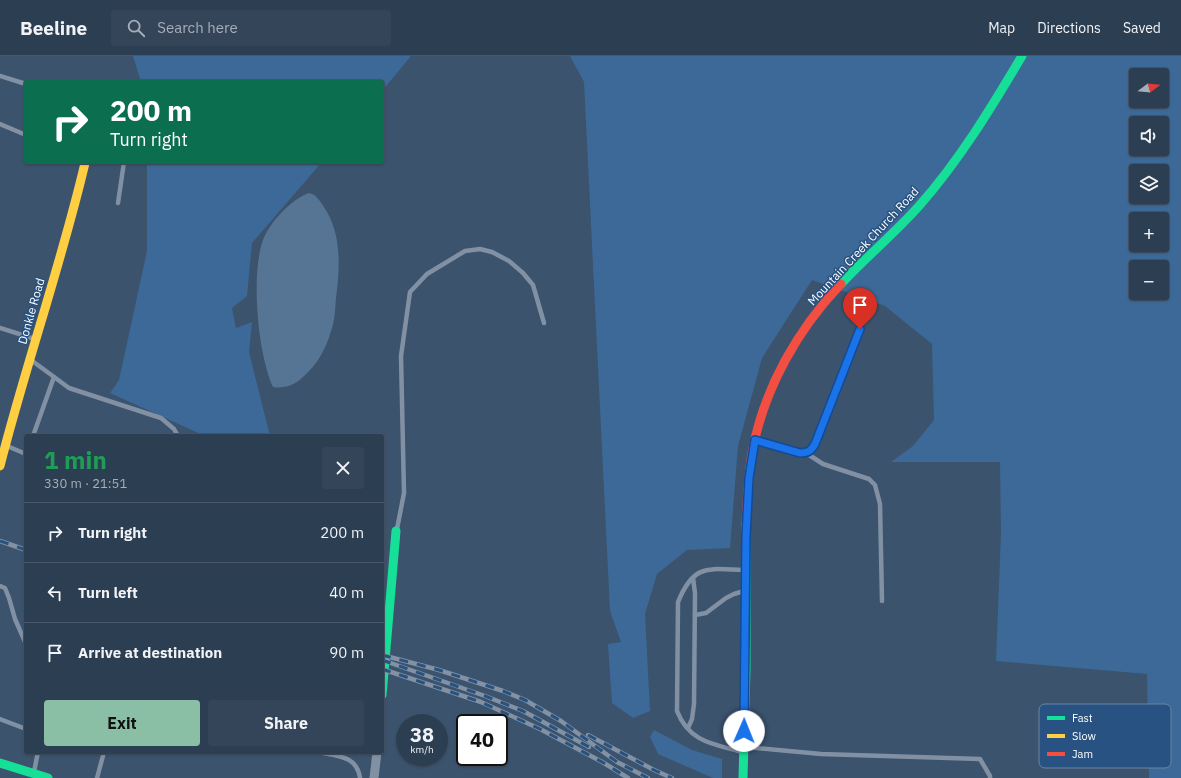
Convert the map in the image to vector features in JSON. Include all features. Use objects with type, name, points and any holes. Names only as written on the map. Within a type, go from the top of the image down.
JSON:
[{"type":"street","name":"Mountain Creek Church Road","points":[[743,778],[749,478],[755,440],[772,389],[790,352],[808,323],[826,299],[840,283],[900,225],[944,176],[993,105],[1022,56]]},
{"type":"street","name":"Donkle Road","points":[[0,466],[76,201],[85,164]]},
{"type":"street","points":[[384,663],[389,584],[396,531]]},
{"type":"street","points":[[374,778],[376,754]]},
{"type":"street","points":[[0,763],[48,778]]},
{"type":"lane","points":[[0,76],[24,83]]},
{"type":"lane","points":[[0,124],[24,134]]},
{"type":"lane","points":[[118,204],[124,164]]},
{"type":"lane","points":[[396,531],[404,493],[401,356],[410,292],[427,274],[465,251],[480,249],[492,252],[509,261],[523,273],[533,285],[544,323]]},
{"type":"lane","points":[[0,328],[36,339]]},
{"type":"lane","points":[[755,440],[800,453],[806,453],[811,450],[815,444],[860,329]]},
{"type":"lane","points":[[30,360],[69,388],[161,418],[174,429],[177,434]]},
{"type":"lane","points":[[34,434],[54,377]]},
{"type":"lane","points":[[5,445],[24,453]]},
{"type":"lane","points":[[806,453],[823,464],[869,479],[875,485],[880,504],[882,601]]},
{"type":"lane","points":[[746,570],[708,569],[700,572],[692,578],[678,602],[677,711],[681,720],[698,738],[744,750],[980,759],[990,778]]},
{"type":"lane","points":[[688,728],[692,719],[694,704],[695,593],[692,578]]},
{"type":"lane","points":[[0,586],[5,588],[15,619],[24,639]]},
{"type":"lane","points":[[695,615],[706,613],[726,598],[746,591]]},
{"type":"lane","points":[[0,719],[24,728]]},
{"type":"lane","points":[[33,773],[38,754]]},
{"type":"lane","points":[[98,778],[104,754]]},
{"type":"lane","points":[[326,754],[350,760],[356,765],[360,778]]},
{"type":"shaded area","points":[[133,56],[411,56],[384,89],[384,80],[140,80]]},
{"type":"shaded area","points":[[570,56],[1181,56],[1181,778],[1149,778],[1149,768],[1171,768],[1171,704],[1148,704],[1147,674],[996,661],[1001,533],[1000,462],[891,462],[913,446],[934,420],[932,344],[885,306],[812,280],[762,358],[738,446],[730,548],[687,550],[657,574],[645,614],[650,711],[633,718],[612,703],[608,644],[621,642],[610,611],[584,82]]},
{"type":"shaded area","points":[[147,164],[320,164],[252,243],[247,296],[232,308],[236,328],[252,322],[249,352],[270,434],[201,434],[110,393],[119,380],[147,251]]},
{"type":"shaded area","points":[[309,193],[316,196],[330,217],[337,240],[339,263],[335,315],[329,338],[317,362],[300,380],[293,384],[285,387],[273,387],[263,356],[260,336],[257,295],[259,258],[262,243],[274,221],[295,201]]},
{"type":"shaded area","points":[[654,730],[692,750],[722,759],[722,778],[713,778],[658,754],[650,737]]},
{"type":"railway","points":[[0,541],[24,549]]},
{"type":"railway","points":[[384,656],[439,670],[503,691],[525,700],[561,721],[617,762],[648,778]]},
{"type":"railway","points":[[384,661],[523,711],[589,747]]},
{"type":"railway","points":[[384,670],[481,702],[540,729],[604,763],[628,778]]},
{"type":"railway","points":[[588,735],[672,778]]},
{"type":"traffic: fast","points":[[841,284],[890,236],[934,189],[974,134],[1022,56]]},
{"type":"traffic: fast","points":[[743,778],[746,669],[746,524]]},
{"type":"traffic: fast","points":[[384,672],[396,531]]},
{"type":"traffic: fast","points":[[0,763],[48,778]]},
{"type":"traffic: slow","points":[[0,466],[76,201],[85,164]]},
{"type":"traffic: jam","points":[[746,524],[751,457],[758,425],[766,403],[785,360],[797,340],[825,301],[841,284]]},
{"type":"route","points":[[744,731],[746,536],[749,478],[755,440],[800,453],[806,453],[811,450],[815,444],[860,329]]}]
